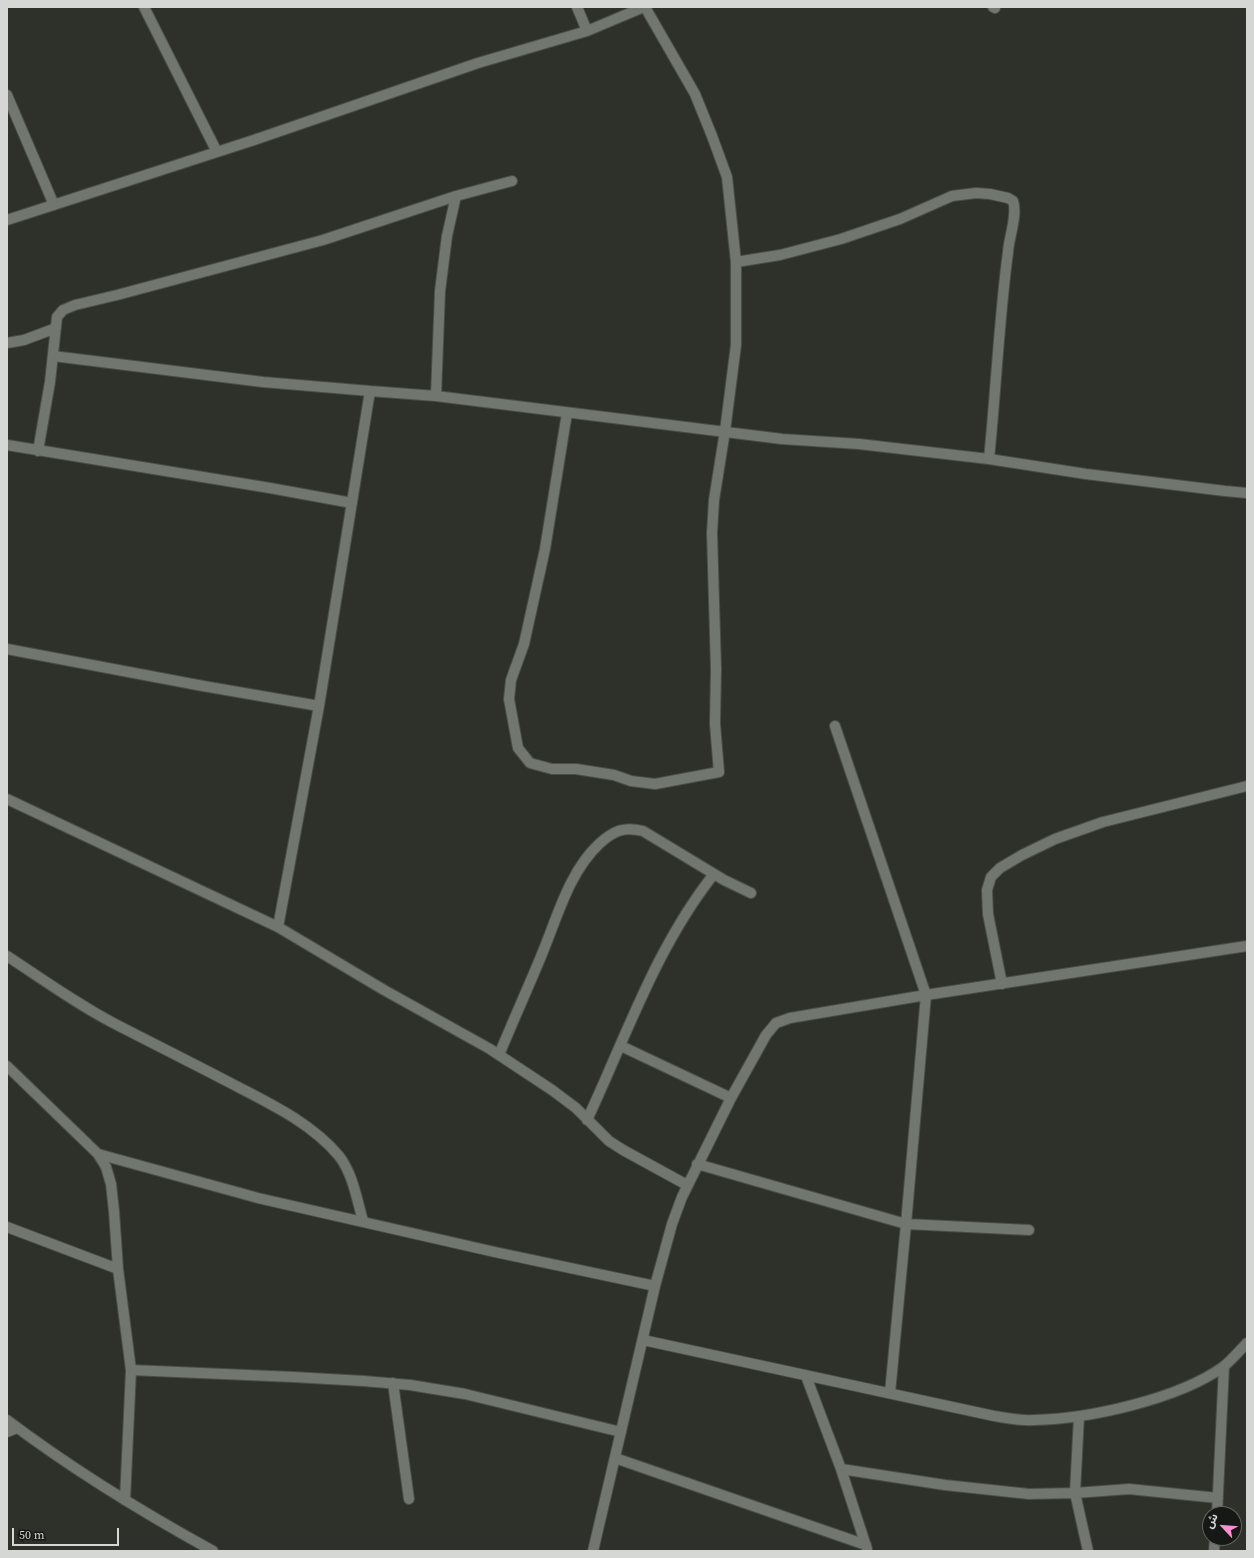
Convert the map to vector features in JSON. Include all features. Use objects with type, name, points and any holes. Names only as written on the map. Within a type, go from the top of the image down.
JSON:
[{"type":"street","points":[[144,7],[217,152]]},
{"type":"street","points":[[577,7],[587,31]]},
{"type":"street","points":[[7,220],[217,152],[478,63],[587,31],[644,7],[695,94],[727,177],[736,262],[736,345],[714,500],[712,533],[716,669],[715,724],[719,772],[656,784],[631,781],[614,775],[576,769],[552,769],[530,764],[518,748],[509,699],[512,680],[524,644],[545,549],[568,413]]},
{"type":"street","points":[[7,95],[54,205]]},
{"type":"street","points":[[38,451],[50,382],[57,316],[62,310],[75,305],[118,295],[323,240],[456,196],[512,181]]},
{"type":"street","points":[[736,262],[780,255],[841,239],[900,219],[952,196],[976,193],[990,194],[1008,198],[1013,201],[1015,213],[1002,292],[997,373],[989,459]]},
{"type":"street","points":[[436,396],[440,291],[447,236],[456,196]]},
{"type":"street","points":[[7,343],[24,340],[56,328]]},
{"type":"street","points":[[53,356],[263,382],[370,392],[436,396],[782,438],[859,444],[989,459],[1086,474],[1247,493]]},
{"type":"street","points":[[278,927],[319,706],[370,392]]},
{"type":"street","points":[[7,445],[352,503]]},
{"type":"street","points":[[7,649],[319,706]]},
{"type":"street","points":[[835,726],[926,995],[890,1393]]},
{"type":"street","points":[[1002,984],[988,914],[987,890],[991,877],[1000,868],[1055,839],[1103,822],[1247,786]]},
{"type":"street","points":[[7,799],[278,927],[384,990],[499,1055],[552,1090],[576,1108],[609,1140],[623,1150],[687,1185]]},
{"type":"street","points":[[499,1055],[575,876],[598,845],[608,837],[620,830],[631,828],[643,831],[714,874],[751,894]]},
{"type":"street","points":[[588,1120],[665,949],[697,896],[714,874]]},
{"type":"street","points":[[593,1551],[672,1224],[687,1185],[730,1098],[766,1035],[776,1023],[790,1018],[926,995],[1247,946]]},
{"type":"street","points":[[7,956],[119,1026],[278,1108],[306,1126],[322,1139],[339,1157],[351,1177],[363,1221]]},
{"type":"street","points":[[621,1046],[730,1098]]},
{"type":"street","points":[[7,1066],[98,1154],[106,1167],[111,1184],[118,1269],[131,1370],[125,1500]]},
{"type":"street","points":[[98,1154],[258,1198],[495,1252],[656,1286]]},
{"type":"street","points":[[697,1164],[906,1224],[1029,1230]]},
{"type":"street","points":[[7,1227],[118,1269]]},
{"type":"street","points":[[643,1340],[1010,1419],[1034,1420],[1079,1416],[1123,1408],[1155,1398],[1199,1381],[1224,1366],[1247,1343]]},
{"type":"street","points":[[1218,1506],[1224,1366]]},
{"type":"street","points":[[131,1370],[364,1380],[465,1394],[621,1432]]},
{"type":"street","points":[[806,1376],[841,1469],[867,1548]]},
{"type":"street","points":[[393,1384],[409,1499]]},
{"type":"street","points":[[1079,1416],[1075,1493],[1088,1551]]},
{"type":"street","points":[[7,1420],[65,1462],[168,1526],[213,1551]]},
{"type":"street","points":[[7,1432],[17,1428]]},
{"type":"street","points":[[615,1458],[867,1548]]},
{"type":"street","points":[[841,1469],[987,1490],[1029,1494],[1075,1493],[1128,1489],[1218,1498]]}]
